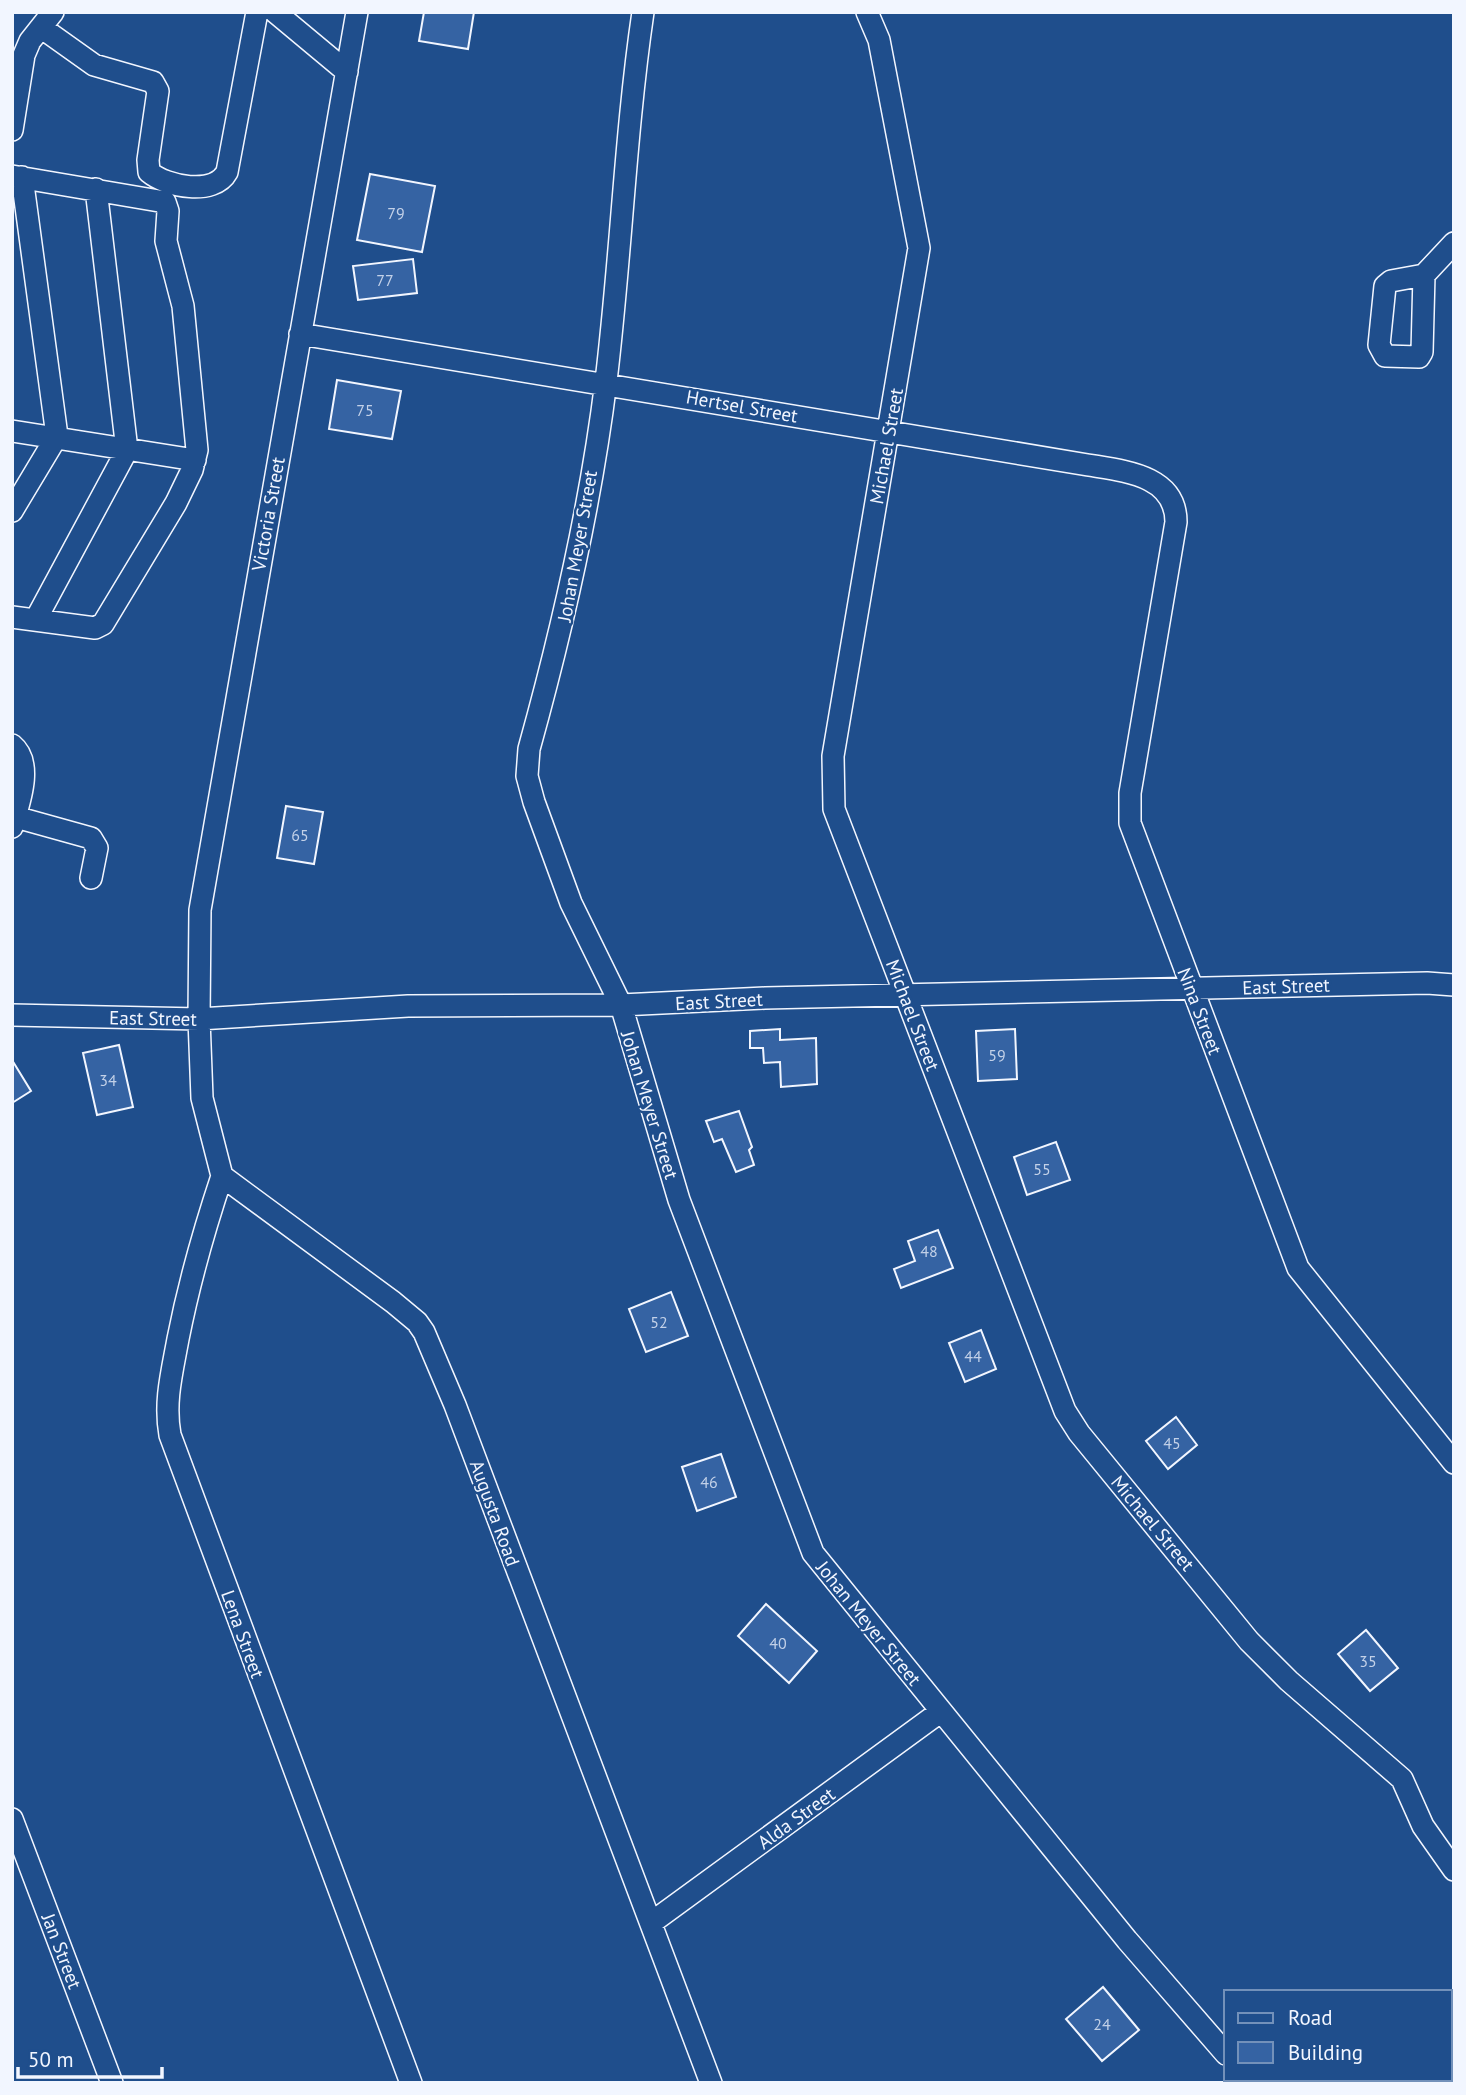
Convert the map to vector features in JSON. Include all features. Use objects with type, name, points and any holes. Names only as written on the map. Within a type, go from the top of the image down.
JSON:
[{"type":"street","points":[[12,130],[24,55],[30,41],[47,20],[94,65],[153,82],[158,91],[148,160],[149,172],[178,184],[206,187],[218,184],[227,172],[257,12]]},
{"type":"street","points":[[275,12],[347,72]]},
{"type":"street","name":"Victoria Street","points":[[199,1019],[200,910],[357,12]]},
{"type":"street","name":"Johan Meyer Street","points":[[643,12],[629,111],[606,383],[563,627],[527,767],[530,790],[571,903],[621,1006],[679,1200],[813,1553],[1127,1940],[1224,2052]]},
{"type":"street","name":"Michael Street","points":[[867,12],[876,29],[882,54],[919,242],[835,743],[831,783],[834,809],[1055,1391],[1079,1433],[1250,1641],[1289,1681],[1402,1779],[1423,1826],[1454,1870]]},
{"type":"street","points":[[12,511],[57,436],[17,176],[160,199],[167,205],[166,241],[183,306],[197,436],[195,460],[176,503],[103,624],[95,628],[12,617]]},
{"type":"street","points":[[36,619],[127,450],[96,189]]},
{"type":"street","points":[[1424,275],[1454,243]]},
{"type":"street","name":"Hertsel Street","points":[[300,334],[606,383],[1135,474],[1157,484],[1173,502]]},
{"type":"street","points":[[12,431],[57,436],[195,460]]},
{"type":"street","name":"Nina Street","points":[[1173,502],[1176,522],[1128,814],[1298,1268],[1454,1463]]},
{"type":"street","points":[[12,745],[20,753],[24,765],[13,821],[94,841],[97,848],[91,878]]},
{"type":"street","name":"East Street","points":[[12,1015],[199,1019],[408,1006],[621,1006],[906,995],[1426,983],[1454,985]]},
{"type":"street","points":[[199,1019],[202,1098],[222,1176]]},
{"type":"street","name":"Augusta Road","points":[[222,1176],[393,1302],[417,1322],[424,1332],[455,1405],[711,2083]]},
{"type":"street","name":"Lena Street","points":[[222,1176],[202,1235],[186,1298],[167,1402],[170,1435],[411,2083]]},
{"type":"street","name":"Alda Street","points":[[651,1923],[940,1712]]},
{"type":"street","name":"Jan Street","points":[[12,1819],[111,2083]]},
{"type":"building","points":[[424,12],[474,12],[468,49],[419,41]]},
{"type":"building","points":[[370,174],[435,186],[422,252],[357,240]]},
{"type":"building","points":[[413,259],[417,293],[358,300],[353,266]]},
{"type":"building","points":[[337,380],[401,391],[392,439],[329,429]]},
{"type":"building","points":[[286,806],[323,812],[314,864],[277,858]]},
{"type":"building","points":[[780,1029],[780,1040],[816,1038],[817,1084],[781,1087],[780,1062],[764,1063],[763,1048],[750,1048],[750,1031]]},
{"type":"building","points":[[1015,1029],[1017,1079],[978,1081],[976,1031]]},
{"type":"building","points":[[119,1045],[133,1107],[97,1115],[83,1053]]},
{"type":"building","points":[[12,1060],[31,1091],[12,1103]]},
{"type":"building","points":[[739,1111],[752,1147],[749,1150],[754,1165],[736,1172],[722,1139],[714,1142],[706,1121]]},
{"type":"building","points":[[1056,1142],[1070,1180],[1027,1195],[1014,1157]]},
{"type":"building","points":[[938,1230],[953,1268],[901,1288],[894,1269],[915,1261],[908,1241]]},
{"type":"building","points":[[671,1292],[688,1336],[646,1352],[629,1309]]},
{"type":"building","points":[[981,1330],[996,1369],[965,1382],[949,1343]]},
{"type":"building","points":[[1176,1417],[1197,1445],[1168,1469],[1146,1441]]},
{"type":"building","points":[[721,1454],[736,1497],[697,1511],[682,1467]]},
{"type":"building","points":[[766,1604],[817,1651],[789,1683],[738,1636]]},
{"type":"building","points":[[1366,1630],[1398,1668],[1370,1691],[1338,1654]]},
{"type":"building","points":[[1103,1987],[1139,2030],[1102,2061],[1066,2019]]}]
